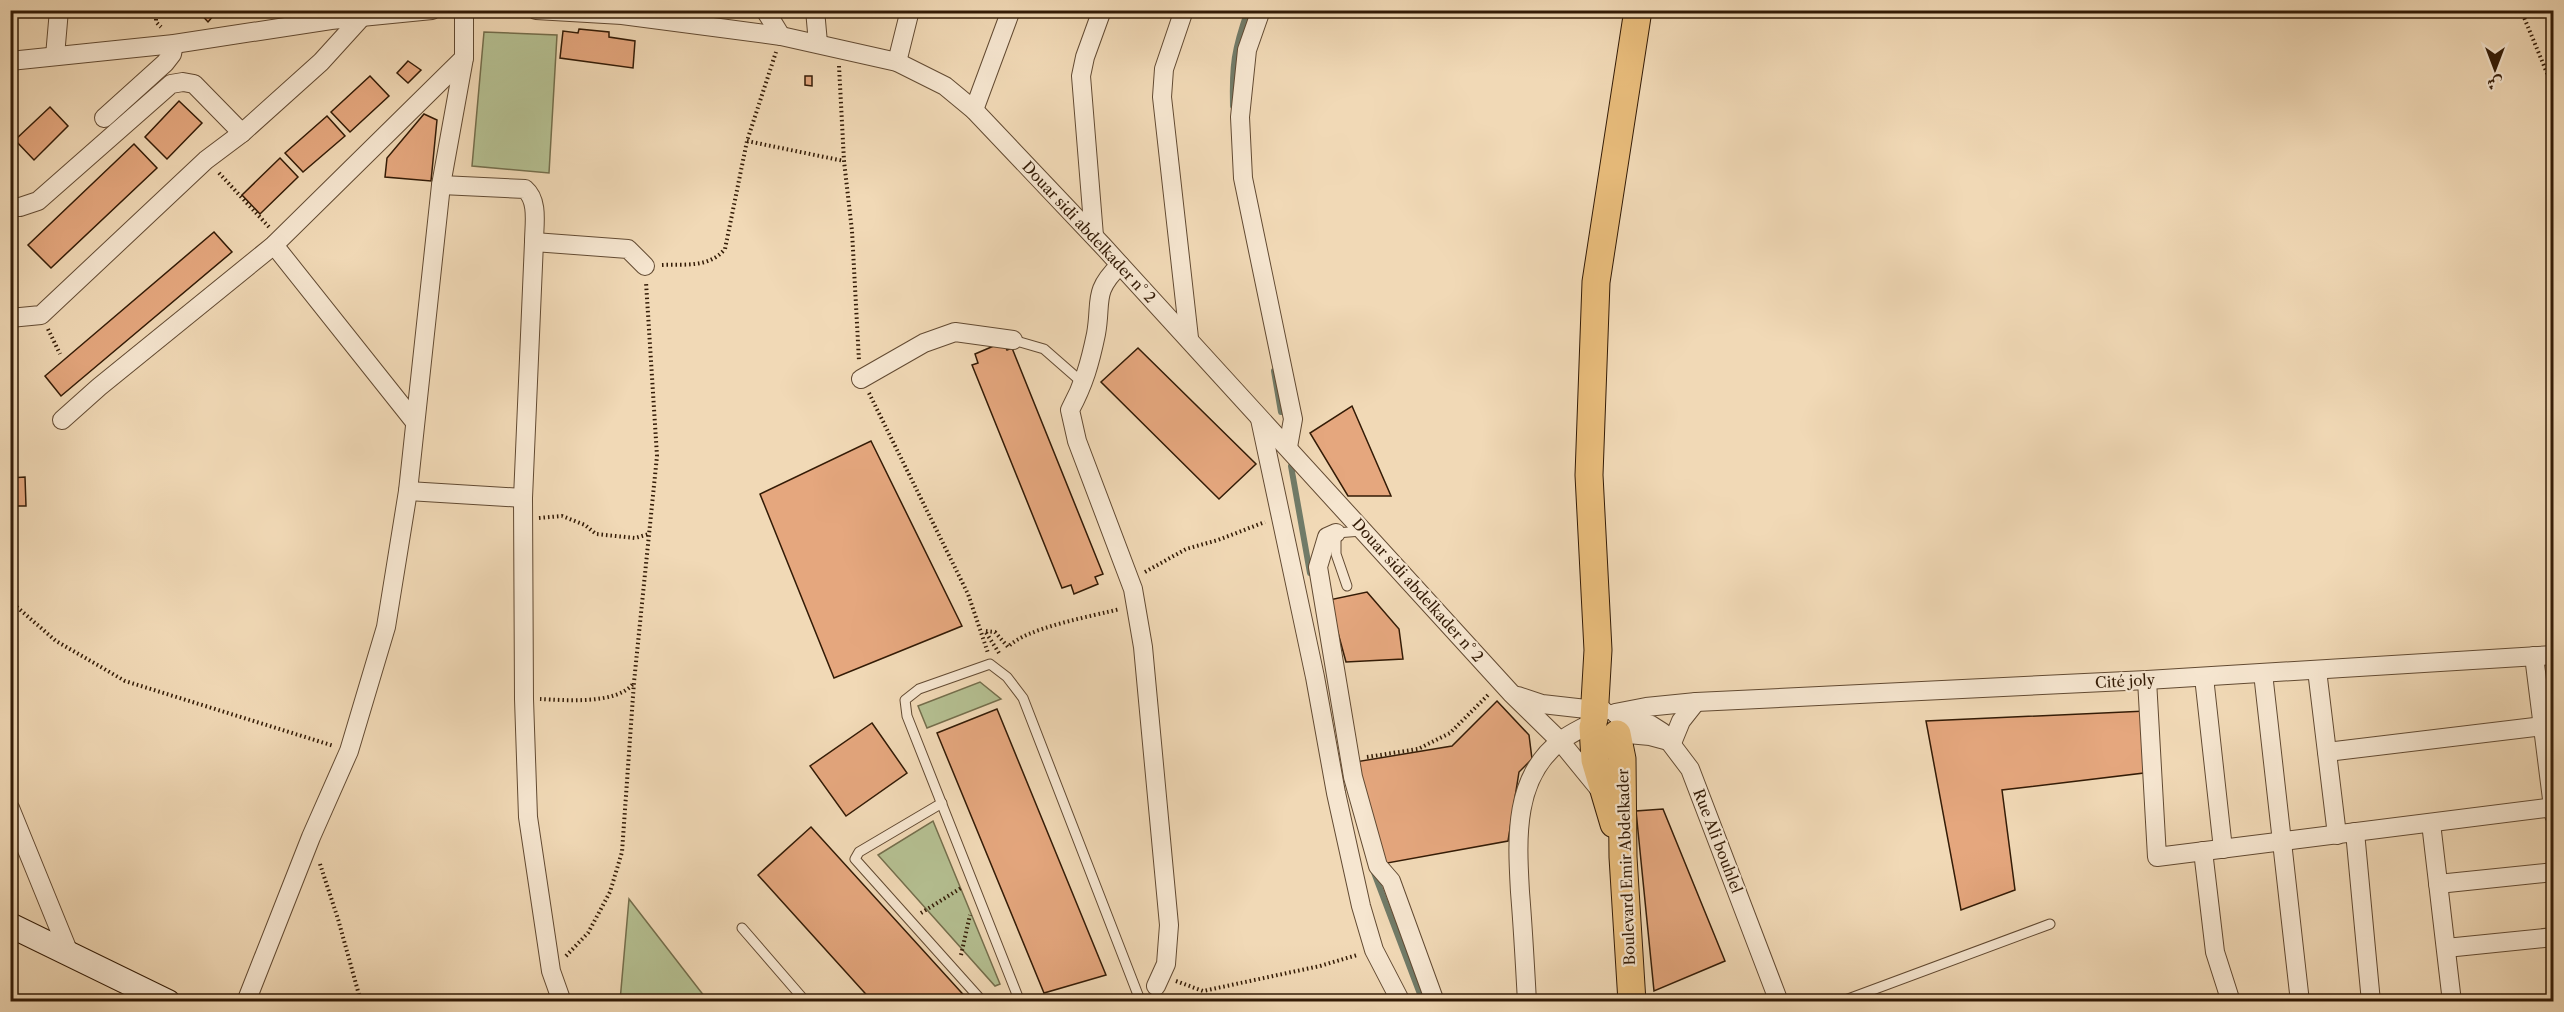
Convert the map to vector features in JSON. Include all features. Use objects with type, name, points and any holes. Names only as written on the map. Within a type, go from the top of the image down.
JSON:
[{"type":"main road","points":[[1623,857],[1595,760],[1604,723],[1588,475],[1596,282],[1638,10]]},
{"type":"main road","name":"Boulevard Emir Abdelkader","points":[[1604,723],[1622,759],[1623,857],[1632,1002]]},
{"type":"street","points":[[55,56],[59,10]]},
{"type":"street","points":[[10,61],[174,44],[327,15],[361,18],[432,10]]},
{"type":"street","points":[[246,1002],[311,837],[349,751],[386,627],[408,491],[441,185],[464,57],[464,10]]},
{"type":"street","name":"Douar sidi abdelkader n° 2","points":[[536,10],[622,15],[782,36],[897,62],[945,86],[974,110],[1094,236],[1365,531],[1504,690],[1560,741],[1606,798]]},
{"type":"street","points":[[765,10],[782,36]]},
{"type":"street","points":[[815,10],[818,43]]},
{"type":"street","points":[[897,62],[910,10]]},
{"type":"street","points":[[974,110],[1011,10]]},
{"type":"street","points":[[1094,236],[1081,76],[1102,10]]},
{"type":"street","points":[[1184,10],[1164,69],[1162,97],[1189,339]]},
{"type":"street","points":[[1261,10],[1247,50],[1240,117],[1243,178],[1293,419],[1288,447]]},
{"type":"street","points":[[10,318],[41,315],[206,160],[242,133],[321,62],[361,18]]},
{"type":"street","points":[[104,118],[165,63],[172,54],[174,44]]},
{"type":"street","points":[[63,420],[99,387],[276,242],[464,57]]},
{"type":"street","points":[[10,207],[20,207],[39,201],[171,84],[183,82],[194,84],[242,133]]},
{"type":"street","points":[[441,185],[525,189],[532,195],[534,205],[523,498],[524,699],[528,818],[551,972],[562,1002]]},
{"type":"street","points":[[276,242],[414,422]]},
{"type":"street","points":[[534,242],[628,249],[645,266]]},
{"type":"street","points":[[1120,265],[1106,279],[1099,300],[1096,331],[1084,384],[1070,410],[1077,441],[1133,589],[1143,647],[1169,925],[1166,964],[1158,981]]},
{"type":"street","points":[[861,379],[924,343],[955,332],[1013,340]]},
{"type":"street","points":[[1260,419],[1361,906],[1374,950],[1401,1002]]},
{"type":"street","points":[[408,491],[523,498]]},
{"type":"street","points":[[1336,533],[1327,537],[1318,567],[1353,777],[1378,866],[1391,881],[1435,1002]]},
{"type":"street","name":"Cité joly","points":[[1604,723],[1646,707],[1696,702],[2204,677],[2553,655]]},
{"type":"street","points":[[2147,680],[2157,857],[2553,810],[2534,656]]},
{"type":"street","points":[[2317,670],[2327,752],[2346,833],[2371,1002]]},
{"type":"street","points":[[2264,673],[2300,1002]]},
{"type":"street","points":[[2204,677],[2223,849]]},
{"type":"street","name":"Douar sidi abdelkader n° 2","points":[[1504,690],[1604,723]]},
{"type":"street","points":[[1527,1002],[1517,846],[1519,814],[1532,776],[1560,741],[1604,723],[1672,743],[1681,721],[1696,702]]},
{"type":"street","points":[[2327,752],[2543,726]]},
{"type":"street","name":"Rue Ali bouhlel","points":[[1672,743],[1697,784],[1779,1002]]},
{"type":"street","points":[[10,808],[69,953]]},
{"type":"street","points":[[2431,823],[2451,1002]]},
{"type":"street","points":[[2203,851],[2215,952],[2231,1002]]},
{"type":"street","points":[[2438,884],[2553,872]]},
{"type":"street","points":[[10,925],[168,1002]]},
{"type":"street","points":[[2446,948],[2553,937]]},
{"type":"lane","points":[[1013,340],[1044,350],[1084,384]]},
{"type":"lane","points":[[1347,586],[1336,554],[1336,533],[1365,531]]},
{"type":"lane","points":[[1020,1002],[907,716],[905,700],[920,689],[990,664],[1006,677],[1023,698],[1139,1001],[1158,981]]},
{"type":"lane","points":[[942,803],[858,852],[855,860],[983,1002]]},
{"type":"lane","points":[[1840,1002],[2050,924]]},
{"type":"lane","points":[[742,928],[806,1002]]},
{"type":"path","points":[[156,10],[156,22]]},
{"type":"path","points":[[2521,10],[2553,90]]},
{"type":"path","points":[[551,972],[588,933],[610,892],[622,852],[634,682],[657,456],[645,266],[701,263],[717,259],[725,249],[747,141],[782,36]]},
{"type":"path","points":[[747,141],[844,160]]},
{"type":"path","points":[[206,160],[276,242]]},
{"type":"path","points":[[41,315],[60,354]]},
{"type":"path","points":[[1002,656],[985,631],[995,632],[1008,647],[1013,641],[1032,632],[1124,608],[1140,575],[1186,549],[1256,527],[1271,518],[1276,497]]},
{"type":"path","points":[[523,519],[562,516],[585,525],[596,534],[635,538],[649,534]]},
{"type":"path","points":[[10,601],[56,641],[125,681],[349,751]]},
{"type":"path","points":[[524,699],[597,700],[627,690],[634,682]]},
{"type":"path","points":[[1351,760],[1418,749],[1449,733],[1504,690]]},
{"type":"path","points":[[311,837],[338,919],[361,1002]]},
{"type":"path","points":[[921,913],[964,886]]},
{"type":"path","points":[[961,955],[972,905]]},
{"type":"path","points":[[1158,981],[1203,991],[1320,966],[1374,950]]},
{"type":"green space","points":[[484,32],[557,35],[549,173],[472,166]]},
{"type":"green space","points":[[980,682],[1001,699],[927,728],[918,706]]},
{"type":"green space","points":[[933,821],[1000,984],[995,986],[878,855]]},
{"type":"green space","points":[[629,899],[708,1001],[620,1001]]},
{"type":"building","points":[[197,10],[226,11],[219,17],[215,14],[208,22]]},
{"type":"building","points":[[10,14],[15,42],[10,42]]},
{"type":"building","points":[[579,29],[609,32],[609,37],[635,41],[633,68],[560,58],[563,31],[578,33]]},
{"type":"building","points":[[408,61],[421,70],[408,83],[397,73]]},
{"type":"building","points":[[370,76],[389,96],[350,132],[331,112]]},
{"type":"building","points":[[805,76],[812,76],[812,86],[805,85]]},
{"type":"building","points":[[179,101],[202,123],[167,159],[145,137]]},
{"type":"building","points":[[50,107],[68,126],[34,160],[15,140]]},
{"type":"building","points":[[424,114],[437,120],[431,181],[385,177],[387,158]]},
{"type":"building","points":[[327,116],[345,136],[303,172],[285,153]]},
{"type":"building","points":[[134,144],[157,168],[51,268],[28,245]]},
{"type":"building","points":[[280,158],[298,177],[260,214],[242,195]]},
{"type":"building","points":[[214,232],[232,252],[61,396],[45,376]]},
{"type":"building","points":[[1003,342],[1007,350],[1012,348],[1103,574],[1095,577],[1098,584],[1074,594],[1071,585],[1062,588],[972,365],[978,363],[975,354]]},
{"type":"building","points":[[1138,348],[1256,464],[1219,499],[1101,382]]},
{"type":"building","points":[[1352,406],[1391,496],[1348,496],[1310,433]]},
{"type":"building","points":[[871,441],[962,626],[834,678],[760,494]]},
{"type":"building","points":[[25,477],[26,506],[10,506],[10,478]]},
{"type":"building","points":[[1367,592],[1399,629],[1403,659],[1346,662],[1329,600]]},
{"type":"building","points":[[1497,701],[1529,735],[1532,759],[1519,772],[1508,841],[1382,864],[1355,762],[1452,746]]},
{"type":"building","points":[[997,709],[1106,975],[1044,993],[937,733]]},
{"type":"building","points":[[2146,711],[2152,772],[2002,790],[2015,890],[1961,910],[1926,721]]},
{"type":"building","points":[[872,723],[907,773],[846,816],[810,766]]},
{"type":"building","points":[[1663,809],[1725,961],[1654,991],[1636,811]]},
{"type":"building","points":[[811,827],[970,1002],[873,1002],[758,875]]},
{"type":"waterway","points":[[1233,106],[1235,58],[1248,10]]},
{"type":"waterway","points":[[1274,371],[1281,412]]},
{"type":"waterway","points":[[1291,466],[1310,573]]},
{"type":"waterway","points":[[1373,870],[1423,1002]]}]
